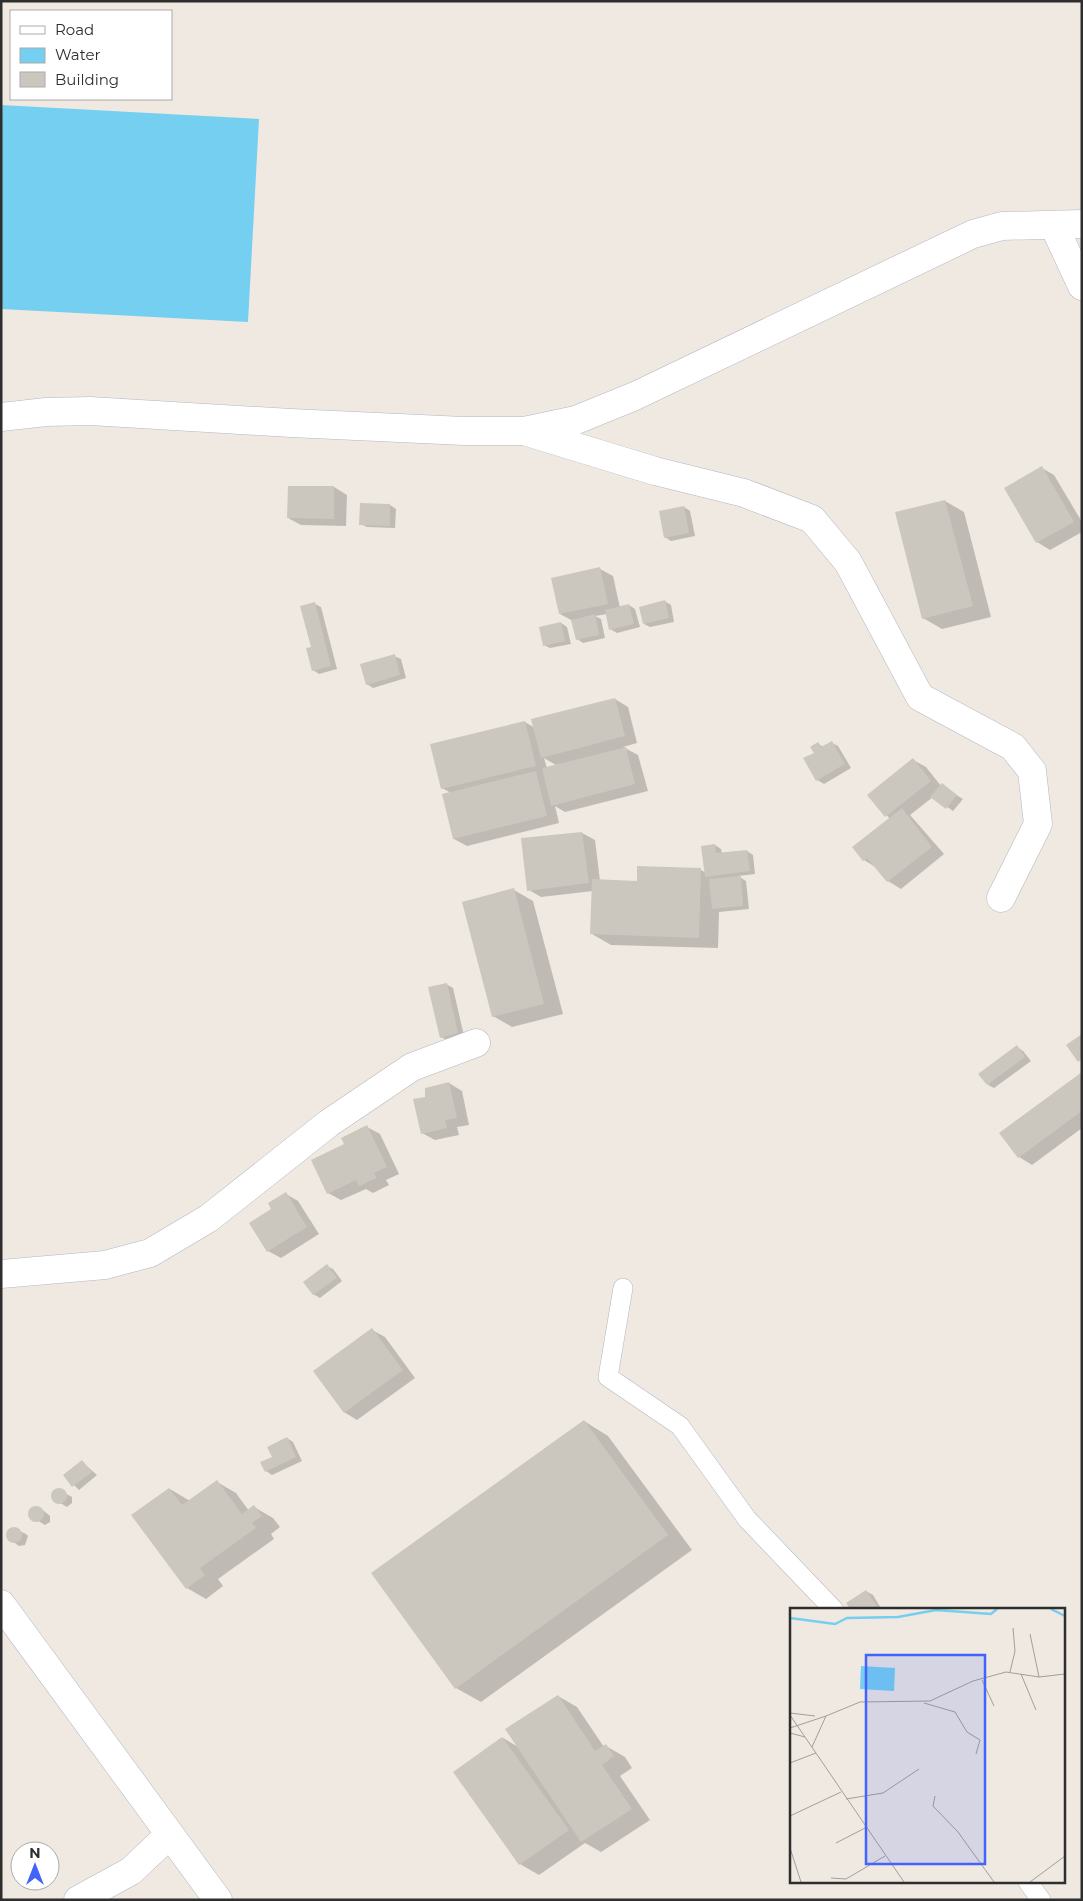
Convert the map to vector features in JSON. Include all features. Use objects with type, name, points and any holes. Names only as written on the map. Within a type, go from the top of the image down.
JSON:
[{"type":"street","points":[[1,417],[46,412],[90,411],[301,424],[464,431],[524,431],[576,420],[635,396],[973,234],[1002,226],[1082,224]]},
{"type":"street","points":[[1054,226],[1082,286]]},
{"type":"street","points":[[524,431],[655,471],[744,493],[812,519],[848,562],[920,697],[1013,747],[1032,770],[1038,824],[1001,898]]},
{"type":"street","points":[[1,1274],[105,1265],[150,1253],[209,1218],[329,1123],[412,1067],[476,1043]]},
{"type":"street","points":[[1,1604],[218,1900]]},
{"type":"street","points":[[78,1900],[131,1871],[170,1835]]},
{"type":"lane","points":[[623,1288],[608,1377],[680,1426],[746,1519],[832,1608]]},
{"type":"lane","points":[[1029,1884],[1041,1900]]},
{"type":"water","points":[[1,105],[259,119],[248,322],[1,309]]},
{"type":"building","points":[[1042,466],[1074,522],[1036,543],[1004,488]]},
{"type":"building","points":[[288,486],[334,486],[334,519],[287,518]]},
{"type":"building","points":[[945,500],[973,606],[922,619],[895,512]]},
{"type":"building","points":[[360,503],[390,504],[390,526],[359,525]]},
{"type":"building","points":[[684,506],[689,533],[664,538],[659,511]]},
{"type":"building","points":[[600,567],[608,604],[559,614],[551,578]]},
{"type":"building","points":[[665,600],[669,618],[643,624],[639,607]]},
{"type":"building","points":[[315,602],[331,666],[312,671],[306,648],[311,647],[300,606]]},
{"type":"building","points":[[629,604],[634,624],[609,630],[605,610]]},
{"type":"building","points":[[595,614],[599,635],[576,640],[571,620]]},
{"type":"building","points":[[561,622],[565,641],[543,646],[539,627]]},
{"type":"building","points":[[395,654],[400,675],[366,685],[360,664]]},
{"type":"building","points":[[615,698],[625,736],[541,758],[531,719]]},
{"type":"building","points":[[525,721],[536,766],[441,789],[430,744]]},
{"type":"building","points":[[832,741],[845,764],[816,781],[803,758],[814,753],[810,747],[818,742],[821,747]]},
{"type":"building","points":[[626,747],[635,784],[551,806],[542,768]]},
{"type":"building","points":[[913,758],[931,781],[885,817],[867,795]]},
{"type":"building","points":[[536,771],[547,816],[453,839],[442,794]]},
{"type":"building","points":[[942,783],[957,795],[946,809],[930,797]]},
{"type":"building","points":[[902,808],[932,847],[887,882],[867,858],[863,861],[852,847]]},
{"type":"building","points":[[582,832],[589,883],[527,891],[521,838]]},
{"type":"building","points":[[715,844],[716,853],[747,850],[750,871],[705,877],[701,846]]},
{"type":"building","points":[[637,866],[701,868],[699,938],[590,934],[592,879],[637,881]]},
{"type":"building","points":[[741,876],[743,906],[712,909],[709,879]]},
{"type":"building","points":[[514,888],[544,1004],[492,1017],[462,902]]},
{"type":"building","points":[[447,983],[458,1033],[440,1038],[428,987]]},
{"type":"building","points":[[1082,1034],[1082,1059],[1078,1062],[1066,1045]]},
{"type":"building","points":[[1017,1045],[1025,1057],[987,1085],[978,1074]]},
{"type":"building","points":[[1082,1072],[1082,1111],[1018,1158],[999,1133]]},
{"type":"building","points":[[449,1082],[457,1118],[445,1120],[447,1128],[421,1134],[413,1099],[425,1097],[425,1088]]},
{"type":"building","points":[[367,1125],[387,1167],[374,1173],[377,1178],[359,1186],[356,1180],[327,1194],[311,1160],[344,1144],[341,1138]]},
{"type":"building","points":[[286,1192],[307,1227],[267,1252],[249,1223],[271,1209],[268,1203]]},
{"type":"building","points":[[327,1264],[337,1278],[313,1295],[303,1282]]},
{"type":"building","points":[[372,1328],[403,1370],[344,1413],[313,1371]]},
{"type":"building","points":[[584,1420],[668,1535],[455,1689],[371,1573]]},
{"type":"building","points":[[287,1437],[296,1457],[265,1472],[260,1462],[272,1457],[267,1447]]},
{"type":"building","points":[[82,1460],[92,1472],[72,1487],[63,1475]]},
{"type":"building","points":[[217,1480],[242,1514],[254,1505],[262,1516],[252,1523],[256,1528],[200,1568],[205,1575],[186,1589],[131,1515],[169,1488],[182,1505]]},
{"type":"building","points":[[56,1488],[62,1488],[67,1493],[65,1502],[56,1504],[51,1499],[51,1493]]},
{"type":"building","points":[[33,1506],[39,1506],[44,1511],[42,1520],[33,1522],[28,1517],[28,1511]]},
{"type":"building","points":[[11,1527],[17,1527],[22,1532],[20,1541],[11,1543],[6,1538],[6,1532]]},
{"type":"building","points":[[866,1590],[877,1606],[874,1608],[850,1608],[846,1603]]},
{"type":"building","points":[[558,1695],[595,1751],[606,1744],[614,1756],[602,1765],[632,1809],[581,1842],[505,1729]]},
{"type":"building","points":[[502,1737],[569,1830],[519,1865],[453,1772]]}]
